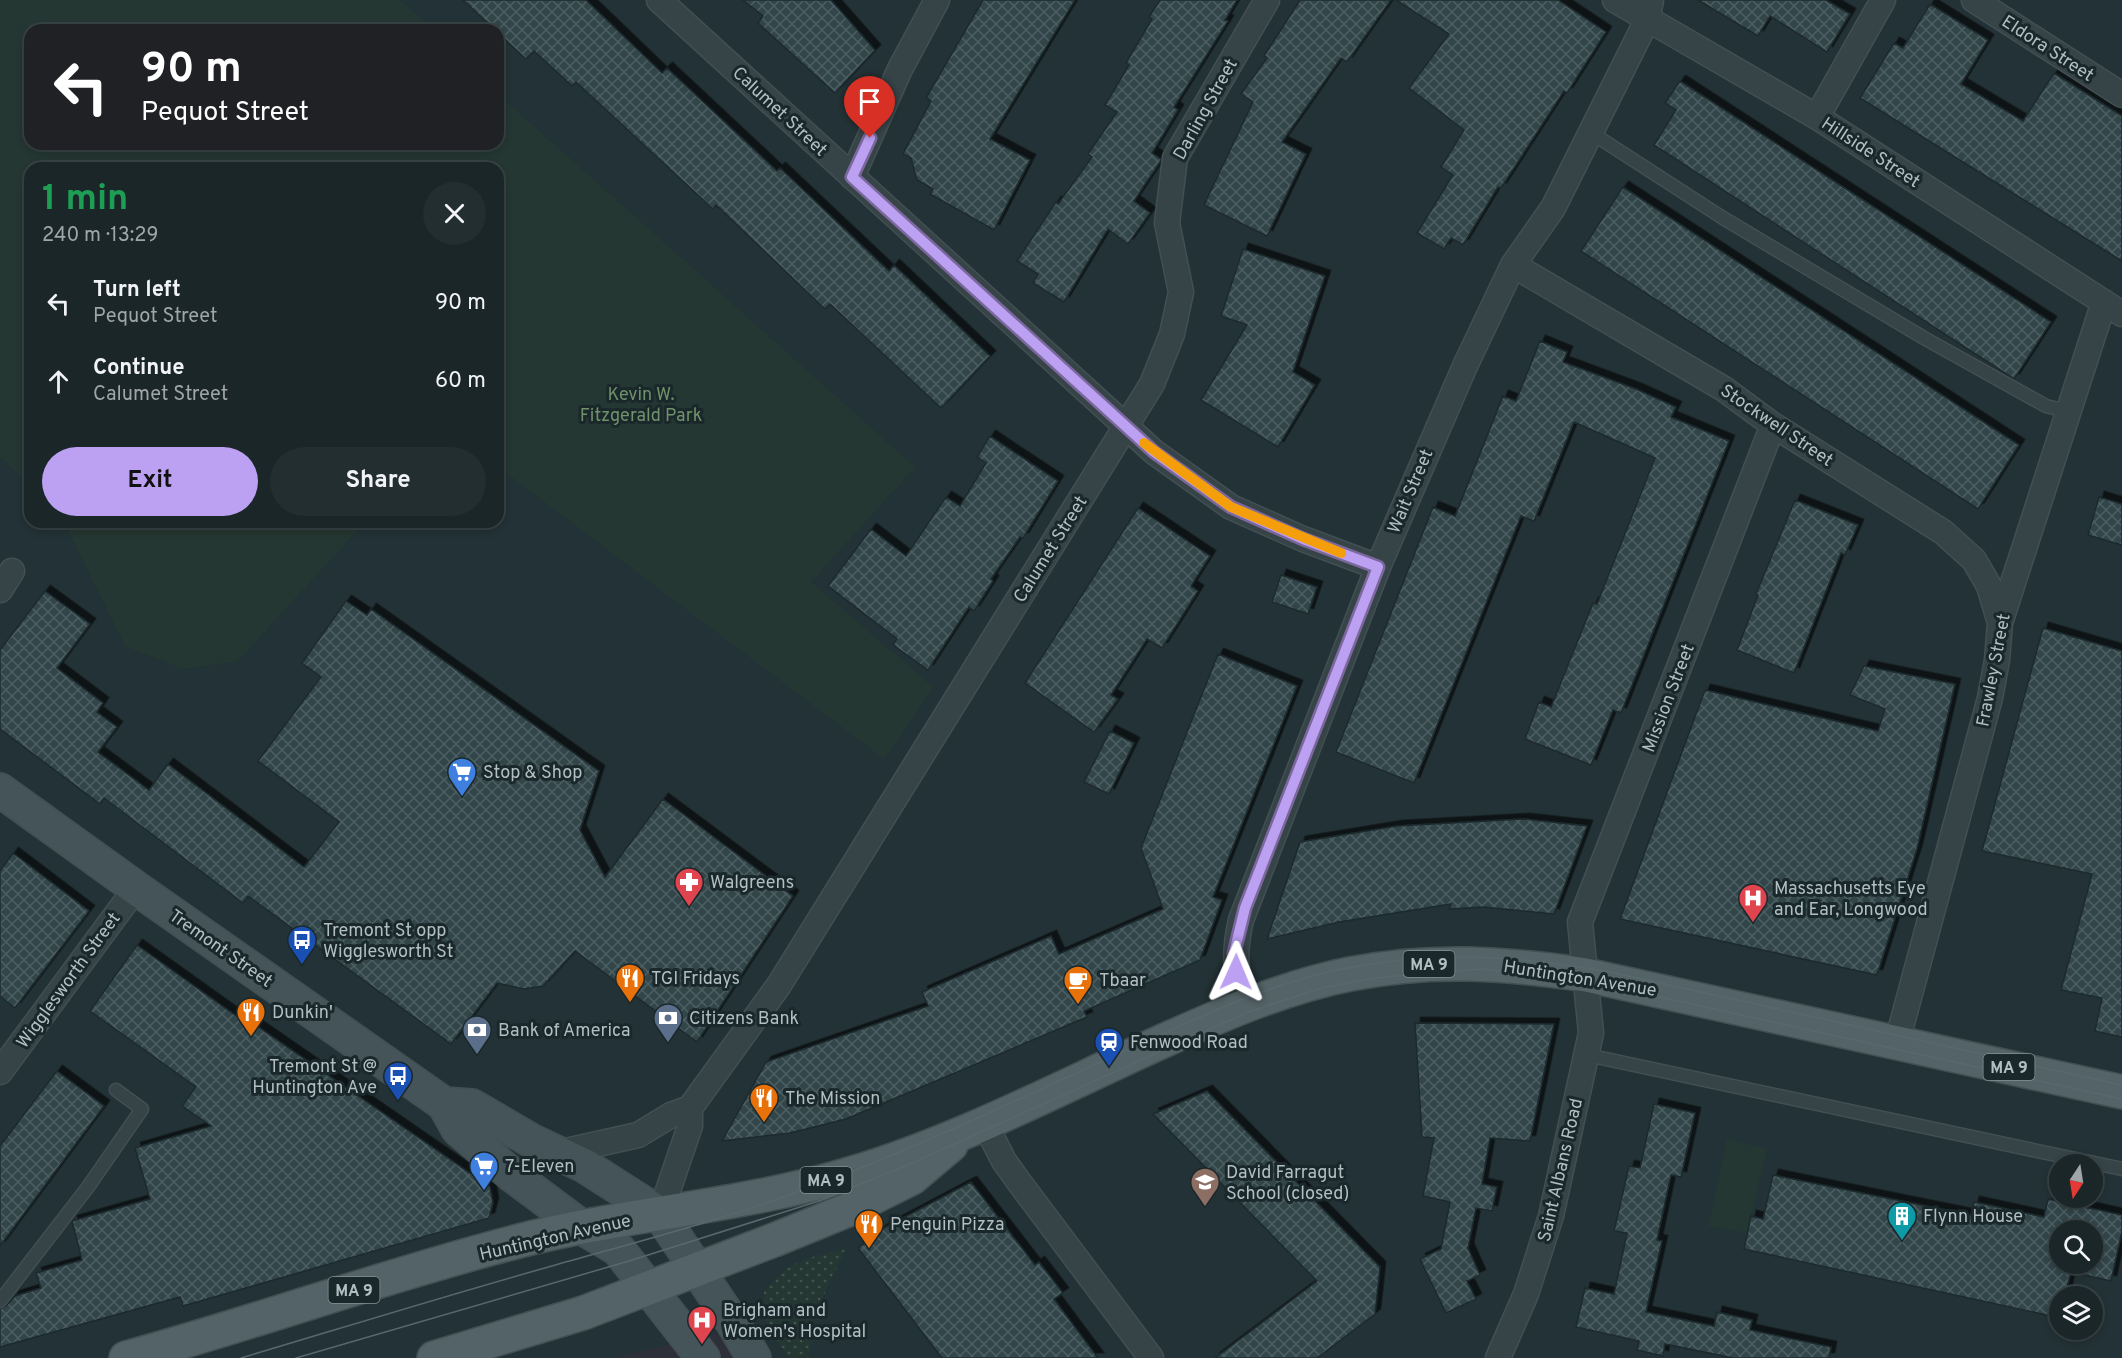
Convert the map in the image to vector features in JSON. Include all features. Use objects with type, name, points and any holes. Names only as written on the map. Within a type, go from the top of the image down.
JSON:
[{"type":"main road","name":"Tremont Street","points":[[0,790],[444,1104],[458,1129],[512,1176],[584,1228],[618,1249],[703,1358]]},
{"type":"main road","name":"Huntington Avenue","points":[[126,1358],[517,1242],[776,1192],[853,1173],[984,1122],[1246,1006],[1347,975],[1429,964],[1509,964],[1586,975],[2122,1092]]},
{"type":"main road","name":"Tremont Street","points":[[444,1104],[472,1106],[585,1166],[660,1214]]},
{"type":"main road","name":"Huntington Avenue","points":[[434,1358],[583,1312],[850,1209],[912,1178],[950,1146],[984,1122]]},
{"type":"main road","points":[[660,1214],[754,1358]]},
{"type":"street","name":"Calumet Street","points":[[659,0],[1126,428],[778,985],[690,1108],[690,1126],[660,1214]]},
{"type":"street","points":[[852,177],[900,69],[937,0]]},
{"type":"street","name":"Darling Street","points":[[1126,428],[1152,384],[1172,334],[1181,292],[1167,223],[1175,158],[1267,0]]},
{"type":"street","name":"Hillside Street","points":[[1615,0],[1649,10],[2113,308]]},
{"type":"street","points":[[1817,117],[1883,0]]},
{"type":"street","name":"Eldora Street","points":[[1974,0],[2122,95]]},
{"type":"street","name":"Wait Street","points":[[1246,1006],[1238,984],[1234,953],[1245,908],[1378,567],[1440,422],[1513,265],[1553,208],[1649,10]]},
{"type":"street","name":"Stockwell Street","points":[[1513,265],[1724,389],[1773,425],[1943,532],[1974,560],[1989,586],[2000,623]]},
{"type":"street","name":"Frawley Street","points":[[1897,1042],[1990,698],[1998,660],[2000,623],[2070,412],[2113,308]]},
{"type":"street","name":"Mission Street","points":[[1586,975],[1580,922],[1773,425]]},
{"type":"street","points":[[1126,428],[1154,452],[1231,507],[1303,539],[1378,567]]},
{"type":"street","name":"Wigglesworth Street","points":[[0,1072],[136,888]]},
{"type":"street","name":"Saint Albans Road","points":[[1498,1358],[1526,1294],[1544,1241],[1564,1166],[1591,1033],[1586,975]]},
{"type":"street","points":[[557,1153],[638,1135],[651,1130],[670,1115],[690,1108]]},
{"type":"street","points":[[984,1122],[1004,1161],[1151,1358]]},
{"type":"lane","points":[[1590,132],[1723,218],[1924,338],[2046,406],[2070,412]]},
{"type":"lane","points":[[1587,1055],[2122,1169]]},
{"type":"lane","points":[[0,1301],[88,1187],[142,1109],[116,1090]]},
{"type":"shaded area","name":"Brigham and Women's Hospital","points":[[728,1331],[749,1358],[612,1358]]},
{"type":"green space","name":"Kevin W. Fitzgerald Park","points":[[0,0],[401,0],[426,24],[24,24],[24,150],[504,150],[504,99],[915,467],[811,582],[933,687],[884,759],[504,472],[504,162],[24,162],[24,480],[0,457]]},
{"type":"green space","points":[[67,528],[360,528],[238,661],[183,669],[125,646]]},
{"type":"green space","points":[[1727,1139],[1767,1149],[1747,1233],[1709,1226]]},
{"type":"green space","points":[[846,1249],[815,1313],[809,1358],[788,1358],[765,1319],[764,1292],[791,1266],[810,1258]]},
{"type":"building","points":[[463,0],[586,0],[662,73],[667,68],[777,171],[780,168],[889,271],[894,265],[990,356],[941,408],[830,304],[825,309],[716,205],[713,209],[576,82],[572,86],[534,51],[526,59],[504,39],[504,24],[489,24]]},
{"type":"building","points":[[743,0],[831,0],[875,50],[835,93],[758,23],[763,16]]},
{"type":"building","points":[[983,0],[1075,0],[990,139],[1030,160],[994,230],[930,194],[933,189],[917,180],[911,158],[903,154],[931,101],[926,98]]},
{"type":"building","points":[[1160,0],[1237,0],[1225,20],[1228,21],[1174,107],[1178,110],[1152,153],[1161,159],[1160,162],[1134,201],[1150,213],[1128,244],[1108,229],[1064,302],[1033,283],[1038,274],[1017,261],[1056,202],[1058,204],[1092,157],[1088,154],[1117,112],[1105,105],[1129,65],[1126,63],[1152,19],[1149,17]]},
{"type":"building","points":[[1300,0],[1391,0],[1347,62],[1341,58],[1282,142],[1306,154],[1267,236],[1204,205],[1253,102],[1241,94],[1267,58],[1264,56]]},
{"type":"building","points":[[1396,0],[1558,0],[1606,32],[1567,93],[1564,91],[1501,188],[1498,187],[1463,245],[1451,238],[1444,249],[1417,233],[1453,175],[1441,167],[1464,130],[1409,88],[1449,34]]},
{"type":"building","points":[[1698,0],[1826,0],[1850,14],[1827,52],[1770,16],[1758,36]]},
{"type":"building","points":[[1930,4],[1988,40],[1961,84],[2023,121],[2054,73],[2122,116],[2122,261],[1860,98],[1894,43],[1903,48]]},
{"type":"building","points":[[1680,81],[2051,322],[2014,379],[1654,145],[1676,110],[1665,103]]},
{"type":"building","points":[[1623,187],[2019,445],[1978,509],[1581,251]]},
{"type":"building","points":[[1243,249],[1325,276],[1293,372],[1315,385],[1278,447],[1201,400],[1247,325],[1221,316]]},
{"type":"building","points":[[1540,341],[1567,352],[1563,362],[1636,389],[1676,407],[1671,417],[1729,441],[1621,713],[1613,710],[1591,765],[1525,739],[1539,702],[1551,707],[1593,603],[1597,604],[1655,458],[1574,422],[1534,521],[1521,516],[1414,783],[1336,752],[1433,507],[1455,516],[1503,396],[1516,401]]},
{"type":"building","points":[[990,436],[1058,481],[1023,538],[1020,537],[991,579],[993,581],[974,611],[969,607],[928,670],[893,645],[897,639],[828,586],[871,529],[906,556],[946,497],[960,506],[986,463],[977,457]]},
{"type":"building","points":[[2099,497],[2122,504],[2122,545],[2088,535]]},
{"type":"building","points":[[1795,500],[1858,525],[1845,555],[1841,553],[1794,673],[1737,650],[1758,595],[1756,594]]},
{"type":"building","points":[[1138,508],[1210,556],[1191,586],[1198,591],[1162,648],[1147,639],[1111,695],[1118,699],[1094,732],[1025,683]]},
{"type":"building","points":[[1281,575],[1317,587],[1308,614],[1272,602]]},
{"type":"building","points":[[45,591],[90,624],[57,668],[103,703],[97,712],[117,727],[98,752],[149,790],[168,764],[304,867],[339,822],[258,761],[321,677],[302,663],[346,601],[367,615],[371,609],[599,771],[580,830],[605,877],[663,799],[793,896],[697,1042],[575,951],[543,986],[524,989],[497,983],[451,1044],[248,896],[243,903],[104,798],[100,804],[0,729],[0,650]]},
{"type":"building","points":[[2043,628],[2122,651],[2122,1037],[2095,1031],[2102,998],[2061,990],[2092,874],[1982,851]]},
{"type":"building","points":[[1218,654],[1297,686],[1213,897],[1222,900],[1200,960],[1084,1011],[1087,1017],[846,1119],[790,1133],[722,1141],[766,1062],[928,1006],[922,992],[1051,936],[1059,954],[1163,909],[1141,848]]},
{"type":"building","points":[[1864,666],[1955,684],[1917,849],[1877,975],[1620,919],[1705,690],[1878,731],[1885,709],[1850,695]]},
{"type":"building","points":[[1110,731],[1134,743],[1109,794],[1084,782]]},
{"type":"building","points":[[1524,819],[1587,826],[1554,914],[1484,907],[1449,909],[1451,904],[1339,922],[1267,939],[1300,842],[1397,826]]},
{"type":"building","points":[[13,853],[89,911],[15,1008],[0,996],[0,871]]},
{"type":"building","points":[[137,945],[242,1020],[244,1017],[490,1187],[493,1203],[489,1218],[183,1306],[180,1297],[0,1347],[0,1309],[15,1296],[41,1288],[36,1273],[82,1260],[72,1221],[150,1199],[135,1148],[211,1126],[182,1106],[196,1087],[90,1011]]},
{"type":"building","points":[[1415,1023],[1554,1024],[1530,1141],[1490,1138],[1482,1184],[1497,1187],[1492,1211],[1476,1208],[1468,1248],[1480,1275],[1467,1281],[1476,1299],[1446,1313],[1420,1259],[1441,1249],[1450,1202],[1423,1196],[1434,1138],[1422,1137]]},
{"type":"building","points":[[57,1071],[104,1106],[0,1246],[0,1146]]},
{"type":"building","points":[[1207,1091],[1380,1267],[1375,1314],[1317,1358],[1215,1358],[1317,1281],[1153,1114]]},
{"type":"building","points":[[1654,1104],[1695,1113],[1681,1177],[1671,1175],[1657,1240],[1662,1241],[1646,1312],[1714,1326],[1717,1312],[1752,1320],[1750,1330],[1831,1347],[1829,1358],[1733,1358],[1665,1344],[1663,1356],[1637,1350],[1639,1341],[1576,1327],[1585,1288],[1614,1294],[1627,1233],[1614,1231],[1629,1166],[1640,1168]]},
{"type":"building","name":"Flynn House","points":[[1773,1175],[1971,1215],[1974,1202],[2044,1217],[2048,1199],[2049,1208],[2090,1208],[2122,1215],[2122,1231],[2111,1281],[2080,1274],[2103,1274],[2103,1220],[2049,1220],[2049,1274],[2070,1274],[2068,1286],[2049,1286],[2049,1316],[1744,1249],[1751,1216],[1763,1219]]},
{"type":"building","points":[[971,1182],[1035,1265],[1039,1262],[1063,1293],[1054,1299],[1098,1358],[942,1358],[858,1248],[886,1227]]},
{"type":"tram line","points":[[241,1358],[474,1288],[684,1229],[782,1198],[932,1138],[1179,1026],[1261,992],[1318,975],[1381,962],[1476,957],[1539,962],[1605,971],[2122,1085]]},
{"type":"tram line","points":[[296,1358],[629,1261],[819,1201],[903,1167],[1248,1012],[1325,987],[1375,978],[1481,969],[1587,981],[2122,1099]]},
{"type":"slow traffic","points":[[1144,443],[1231,507],[1341,553]]},
{"type":"place","name":"Stop & Shop","points":[[462,798]]},
{"type":"place","name":"Walgreens","points":[[689,908]]},
{"type":"place","name":"Massachusetts Eye and Ear, Longwood","points":[[1753,924]]},
{"type":"place","name":"Tremont St opp Wigglesworth St","points":[[302,966]]},
{"type":"place","name":"TGI Fridays","points":[[630,1004]]},
{"type":"place","name":"Tbaar","points":[[1078,1006]]},
{"type":"place","name":"Dunkin'","points":[[251,1038]]},
{"type":"place","name":"Citizens Bank","points":[[668,1044]]},
{"type":"place","name":"Bank of America","points":[[477,1056]]},
{"type":"place","name":"Fenwood Road","points":[[1109,1068]]},
{"type":"place","name":"Tremont St @ Huntington Ave","points":[[398,1102]]},
{"type":"place","name":"The Mission","points":[[764,1124]]},
{"type":"place","name":"7-Eleven","points":[[484,1192]]},
{"type":"place","name":"David Farragut School (closed)","points":[[1205,1208]]},
{"type":"place","name":"Flynn House","points":[[1902,1242]]},
{"type":"place","name":"Penguin Pizza","points":[[869,1250]]},
{"type":"place","name":"Brigham and Women's Hospital","points":[[702,1346]]},
{"type":"route","points":[[870,138],[852,177],[1154,452],[1231,507],[1303,539],[1378,567],[1245,908],[1234,953],[1236,972]]}]
